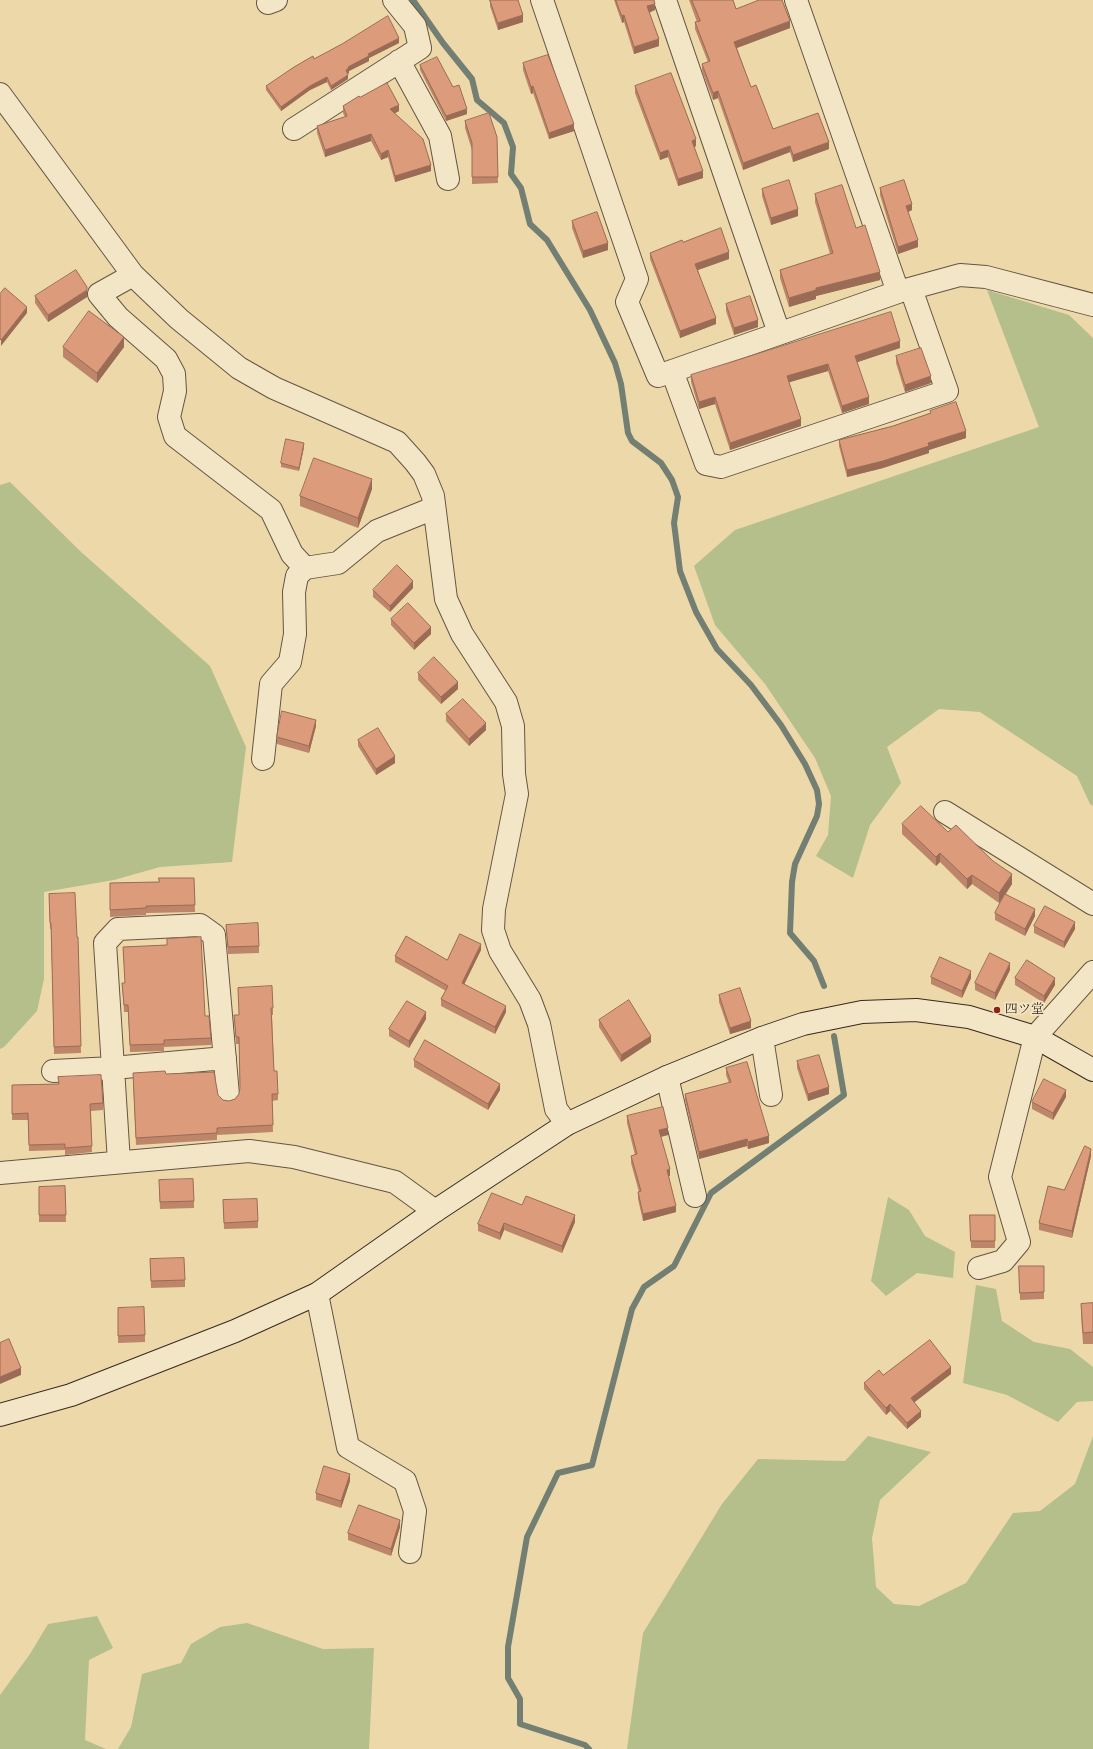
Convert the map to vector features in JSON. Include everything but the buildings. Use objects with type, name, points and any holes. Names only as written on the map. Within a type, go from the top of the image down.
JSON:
[{"type":"street","points":[[294,129],[420,48],[415,26],[394,0]]},
{"type":"street","points":[[542,0],[637,279],[627,302],[658,376],[904,291],[960,275],[986,277],[1093,305]]},
{"type":"street","points":[[665,0],[779,333]]},
{"type":"street","points":[[672,371],[706,464],[721,467],[947,391],[904,291],[796,0]]},
{"type":"street","points":[[399,61],[440,136],[448,179]]},
{"type":"street","points":[[0,94],[132,275],[179,319],[239,368],[274,388],[397,442],[424,474],[433,496],[446,598],[462,634],[506,702],[513,726],[514,774],[517,794],[494,909],[493,930],[500,951],[530,1000],[539,1024],[556,1109],[567,1124]]},
{"type":"street","points":[[132,275],[99,294],[118,317],[166,359],[174,374],[175,391],[169,417],[175,436],[271,510],[292,554],[305,568]]},
{"type":"street","points":[[263,759],[271,684],[290,662],[295,634],[294,592],[297,576],[305,568],[338,563],[377,531],[434,508]]},
{"type":"street","points":[[945,812],[1093,904]]},
{"type":"street","points":[[119,1162],[105,942],[118,928],[200,925],[214,935],[228,1095]]},
{"type":"street","points":[[979,1268],[1003,1261],[1020,1242],[1000,1177],[1035,1037],[1093,972]]},
{"type":"street","points":[[0,1415],[71,1395],[235,1331],[317,1294],[435,1211],[567,1124],[666,1077],[762,1038],[803,1024],[862,1012],[916,1010],[969,1017],[1035,1037],[1093,1070]]},
{"type":"street","points":[[762,1038],[771,1095]]},
{"type":"street","points":[[53,1071],[113,1068],[225,1058]]},
{"type":"street","points":[[666,1077],[695,1196]]},
{"type":"street","points":[[0,1173],[249,1151],[294,1157],[395,1182],[435,1211]]},
{"type":"street","points":[[317,1294],[348,1447],[405,1481],[415,1511],[410,1552]]},
{"type":"green space","points":[[987,290],[1069,315],[1093,338],[1093,806],[1090,804],[1077,776],[980,712],[939,709],[887,747],[901,783],[870,825],[853,878],[816,856],[828,835],[831,796],[815,758],[765,684],[715,625],[694,566],[735,530],[1039,427]]},
{"type":"green space","points":[[10,482],[80,551],[210,666],[246,747],[232,862],[160,867],[114,880],[44,892],[44,979],[37,1011],[4,1047],[0,1049],[0,485]]},
{"type":"green space","points":[[888,1197],[909,1210],[925,1236],[955,1252],[953,1278],[917,1273],[886,1296],[871,1281]]},
{"type":"green space","points":[[976,1285],[996,1289],[1002,1321],[1034,1342],[1070,1349],[1093,1367],[1093,1401],[1077,1402],[1058,1422],[1007,1395],[963,1383]]},
{"type":"green space","points":[[868,1436],[931,1452],[880,1500],[872,1538],[876,1587],[894,1604],[919,1606],[966,1583],[1013,1513],[1040,1511],[1075,1484],[1093,1436],[1093,1749],[627,1749],[643,1633],[722,1504],[758,1459],[845,1461]]},
{"type":"green space","points":[[97,1616],[113,1648],[89,1660],[85,1740],[106,1749],[0,1749],[0,1695],[30,1654],[48,1624]]},
{"type":"green space","points":[[247,1623],[323,1649],[374,1648],[369,1749],[118,1749],[131,1727],[142,1674],[181,1663],[191,1644],[220,1627]]},
{"type":"waterway","points":[[413,0],[443,43],[472,79],[477,100],[504,123],[513,147],[511,174],[521,188],[530,224],[547,240],[590,310],[615,363],[621,384],[628,433],[632,441],[661,463],[672,480],[678,497],[674,523],[680,571],[696,612],[717,649],[751,685],[781,725],[805,764],[817,790],[819,804],[817,816],[795,864],[792,882],[790,933],[814,961],[824,986]]},
{"type":"waterway","points":[[589,1749],[585,1745],[520,1724],[520,1699],[508,1678],[508,1647],[527,1537],[558,1473],[592,1465],[632,1309],[644,1287],[674,1266],[711,1193],[844,1095],[834,1036]]},
{"type":"place","name":"四ツ堂","points":[[997,1010]]}]
